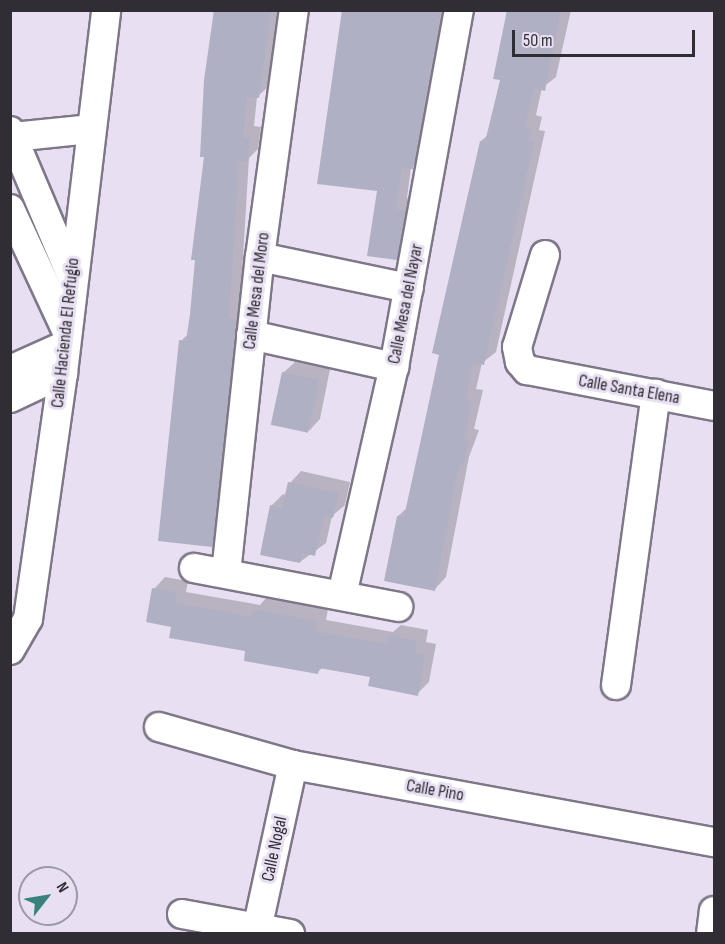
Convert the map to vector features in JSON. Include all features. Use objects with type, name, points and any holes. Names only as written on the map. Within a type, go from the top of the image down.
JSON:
[{"type":"street","name":"Calle Hacienda El Refugio","points":[[10,650],[19,621],[63,373],[72,277],[106,10]]},
{"type":"street","name":"Calle Mesa del Moro","points":[[226,573],[260,257],[294,10]]},
{"type":"street","name":"Calle Mesa del Nayar","points":[[342,595],[394,367],[459,10]]},
{"type":"street","points":[[72,277],[12,134],[90,129]]},
{"type":"street","points":[[10,209],[67,339],[10,370]]},
{"type":"street","name":"Calle Santa Elena","points":[[545,255],[518,347],[520,362],[527,370],[542,375],[714,406]]},
{"type":"street","points":[[260,257],[409,288]]},
{"type":"street","points":[[251,334],[394,367]]},
{"type":"street","points":[[10,398],[63,373]]},
{"type":"street","points":[[616,684],[656,394]]},
{"type":"street","points":[[194,568],[398,607]]},
{"type":"street","name":"Calle Pino","points":[[159,727],[293,765],[714,842]]},
{"type":"street","name":"Calle Nogal","points":[[257,931],[293,765]]},
{"type":"street","points":[[711,933],[714,910]]},
{"type":"street","points":[[182,914],[257,931],[290,933]]},
{"type":"building","points":[[214,10],[271,12],[259,98],[247,97],[243,137],[250,138],[247,162],[239,161],[229,318],[235,319],[233,355],[212,547],[158,541],[179,340],[186,341],[190,314],[195,260],[191,260],[204,157],[200,157],[204,80]]},
{"type":"building","points":[[342,10],[441,10],[413,169],[402,168],[396,209],[406,211],[397,260],[367,256],[377,191],[317,184]]},
{"type":"building","points":[[507,10],[561,10],[545,91],[534,88],[525,127],[531,128],[528,141],[534,142],[484,365],[473,362],[465,400],[472,401],[464,440],[469,441],[463,466],[459,465],[435,591],[384,581],[397,516],[404,517],[439,355],[432,353],[480,141],[485,142],[500,80],[493,79]]},
{"type":"building","points":[[282,372],[319,380],[308,433],[271,425]]},
{"type":"building","points":[[288,482],[339,493],[333,518],[324,516],[315,556],[302,553],[300,563],[260,555],[270,505],[282,508]]},
{"type":"building","points":[[152,588],[177,592],[175,603],[252,617],[253,609],[317,621],[315,631],[387,644],[388,635],[417,641],[415,653],[425,655],[418,696],[368,686],[370,677],[319,668],[318,674],[244,661],[245,651],[169,638],[171,627],[146,622]]}]
